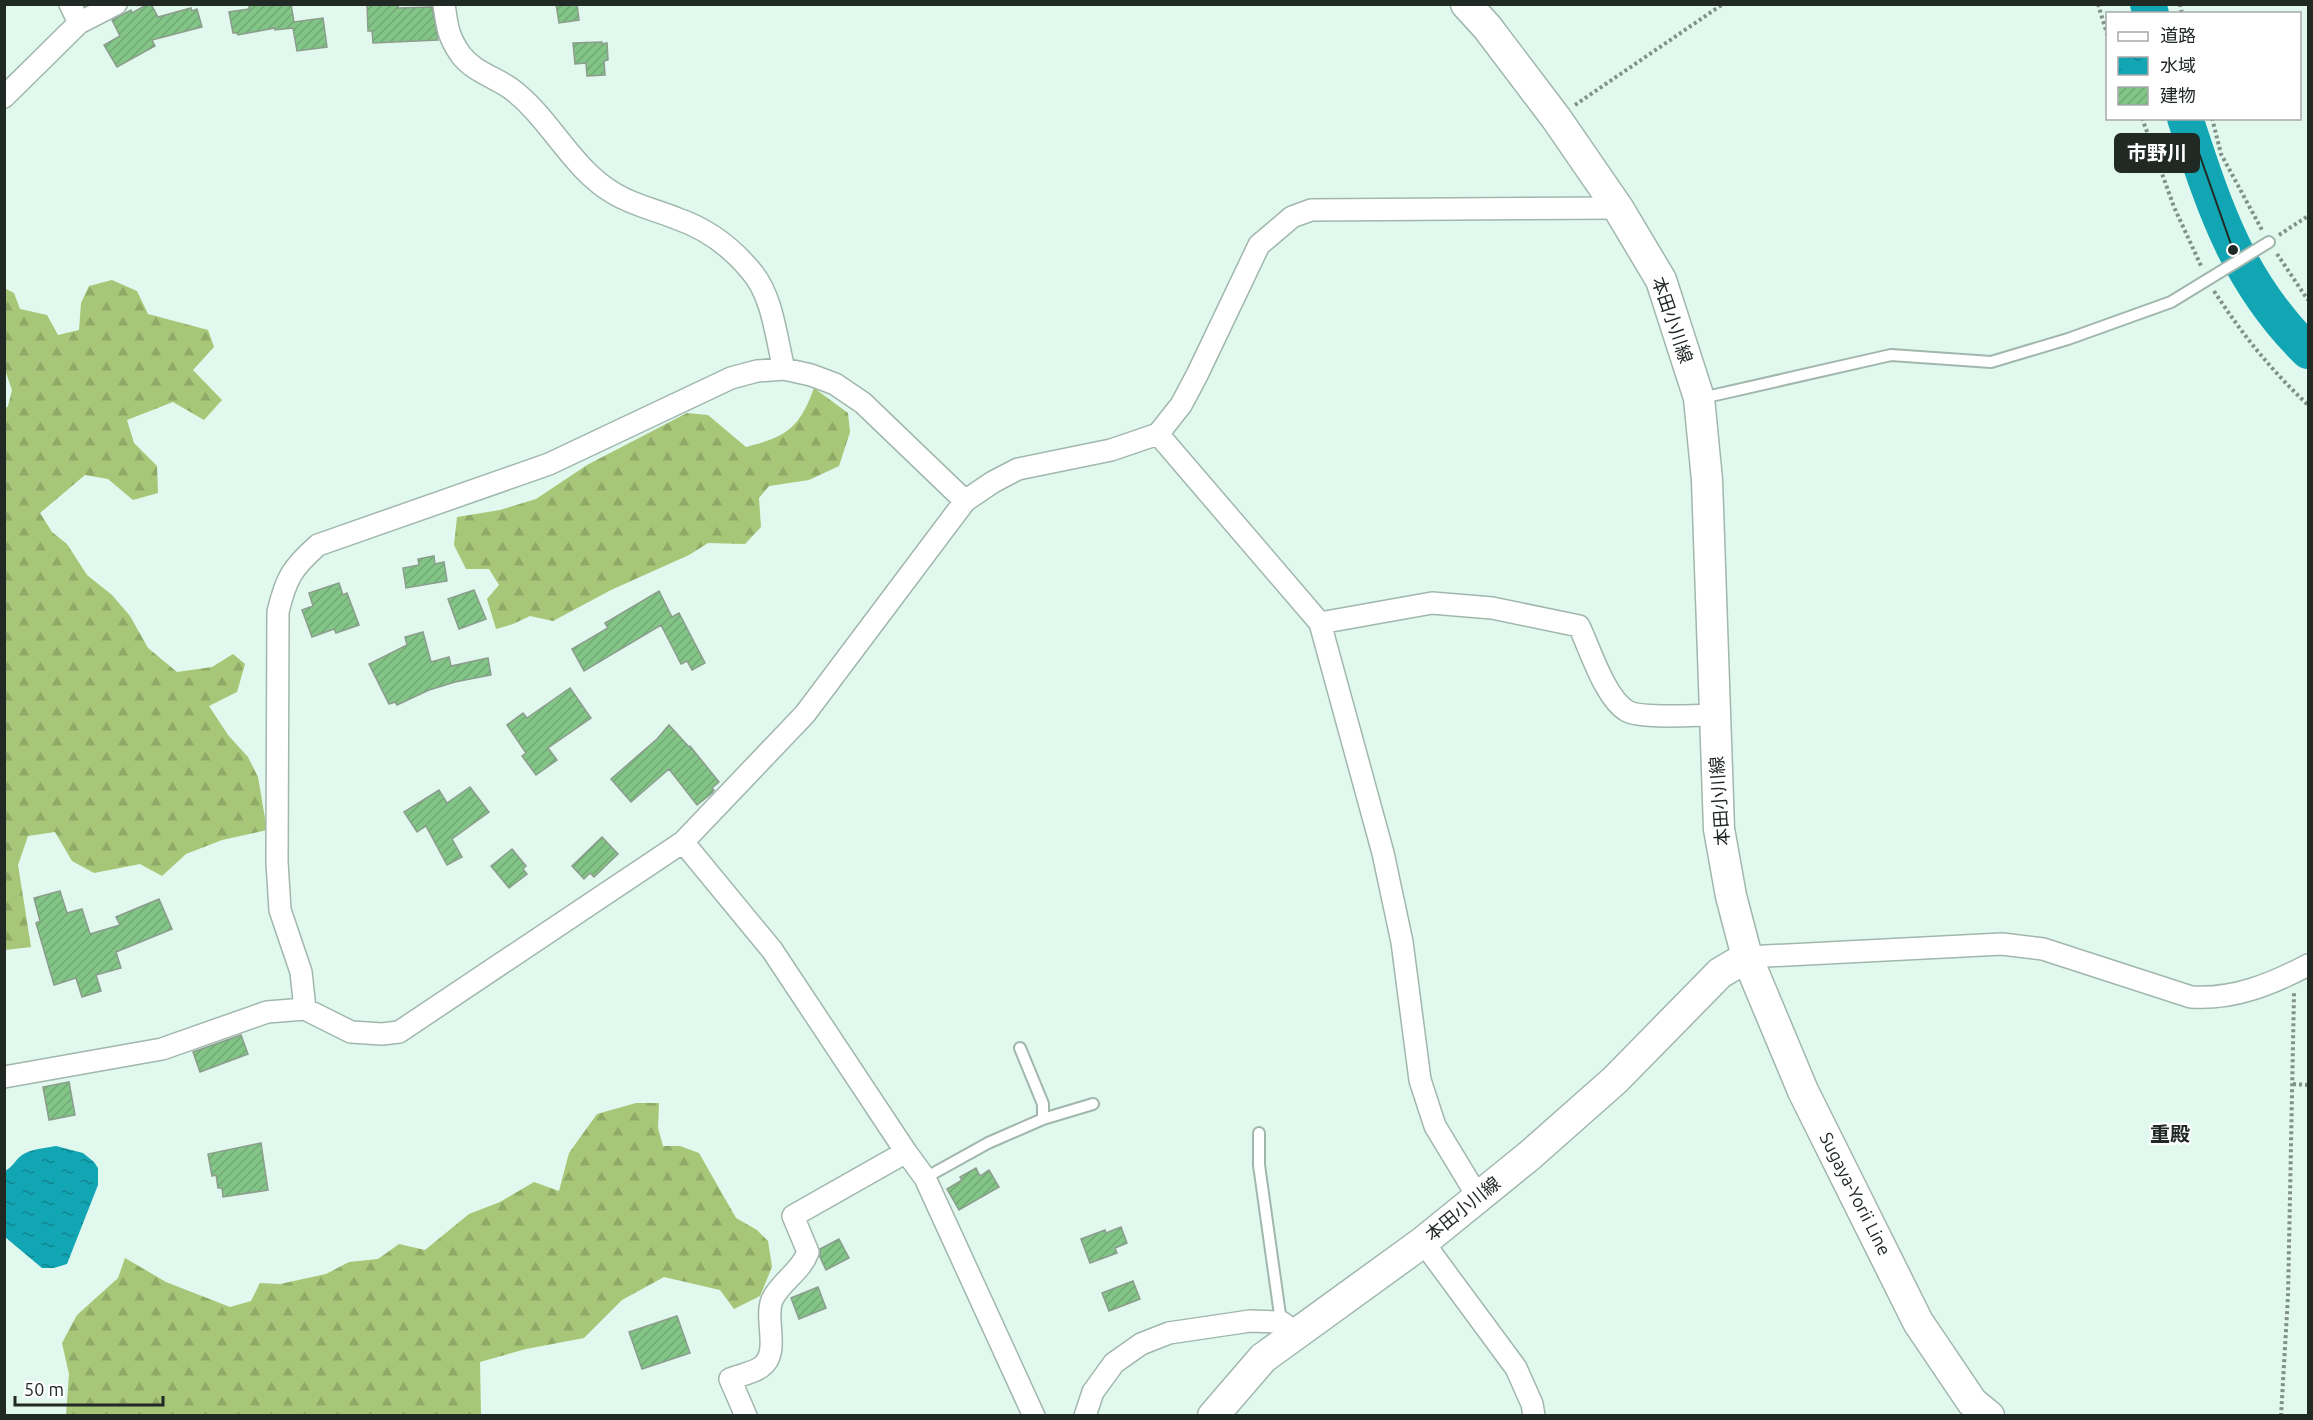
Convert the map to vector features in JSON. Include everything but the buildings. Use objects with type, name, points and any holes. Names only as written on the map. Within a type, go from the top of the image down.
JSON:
[{"type":"main road","name":"本田小川線","points":[[1213,1416],[1289,1328],[1423,1242],[1529,1156],[1615,1080],[1720,973],[1747,957],[1731,896],[1719,829],[1707,480],[1699,398],[1660,280],[1618,208],[1556,118],[1487,27],[1466,4]]},
{"type":"main road","name":"Sugaya-Yorii Line","points":[[1747,957],[1803,1091],[1918,1322],[1972,1402],[1989,1416]]},
{"type":"street","points":[[4,97],[75,14],[116,4]]},
{"type":"street","points":[[444,4],[448,33],[462,57],[475,68],[511,89],[597,182],[614,194],[639,206],[678,218],[708,233],[753,273],[768,302],[784,369]]},
{"type":"street","points":[[4,1077],[162,1049],[267,1011],[305,1009],[351,1032],[382,1035],[399,1032],[683,842],[805,714],[964,501],[1018,469],[1111,450],[1158,434],[1181,405],[1259,245],[1292,217],[1311,210],[1618,208]]},
{"type":"street","points":[[305,1009],[301,972],[280,910],[277,862],[278,612],[284,585],[298,563],[318,546],[549,464],[731,378],[757,371],[784,369],[811,375],[835,384],[863,403],[964,501]]},
{"type":"street","points":[[1158,434],[1320,623],[1383,853],[1402,942],[1420,1080],[1435,1126],[1478,1197]]},
{"type":"street","points":[[1320,623],[1432,603],[1491,608],[1580,626],[1612,698],[1628,712],[1652,715],[1715,715]]},
{"type":"street","points":[[683,842],[772,950],[925,1178],[1034,1416]]},
{"type":"street","points":[[1747,957],[2002,944],[2043,949],[2192,997],[2211,998],[2238,994],[2289,975],[2308,965]]},
{"type":"street","points":[[746,1416],[730,1379],[761,1368],[769,1359],[771,1345],[768,1312],[773,1298],[804,1262],[808,1252],[793,1216],[906,1152]]},
{"type":"street","points":[[1423,1242],[1516,1368],[1532,1404],[1534,1416]]},
{"type":"street","points":[[1085,1416],[1093,1392],[1114,1363],[1141,1344],[1169,1333],[1250,1321],[1289,1328]]},
{"type":"lane","points":[[1699,398],[1891,355],[1991,362],[2068,339],[2171,302],[2269,242]]},
{"type":"lane","points":[[1020,1048],[1043,1104],[1043,1119]]},
{"type":"lane","points":[[925,1178],[988,1143],[1043,1119],[1093,1104]]},
{"type":"lane","points":[[1259,1133],[1259,1165],[1289,1328]]},
{"type":"path","points":[[2098,4],[2106,30]]},
{"type":"path","points":[[1556,118],[1720,5]]},
{"type":"path","points":[[2212,120],[2221,154],[2269,242],[2308,300]]},
{"type":"path","points":[[2269,242],[2308,216]]},
{"type":"path","points":[[2281,1416],[2288,1284],[2293,1084],[2294,987],[2289,975]]},
{"type":"path","points":[[2293,1084],[2308,1085]]},
{"type":"green space","points":[[112,280],[137,291],[148,314],[208,330],[214,347],[193,370],[222,400],[204,420],[173,402],[127,420],[134,443],[157,466],[158,493],[133,500],[108,479],[85,475],[40,513],[52,532],[67,544],[87,575],[112,595],[130,616],[148,648],[177,672],[212,667],[233,654],[245,664],[237,692],[209,706],[228,735],[248,757],[258,777],[267,830],[222,840],[186,854],[162,876],[140,864],[94,873],[72,861],[55,832],[28,836],[18,865],[31,947],[5,950],[4,410],[8,406],[12,390],[5,370],[4,288],[14,293],[20,309],[47,315],[58,335],[79,330],[81,303],[89,286]]},
{"type":"green space","points":[[814,388],[848,413],[850,432],[839,466],[809,480],[769,486],[759,498],[761,527],[745,544],[708,543],[689,555],[611,590],[553,621],[530,616],[496,629],[487,599],[499,585],[489,569],[466,569],[454,545],[457,517],[500,510],[536,499],[587,465],[687,413],[708,415],[746,447],[772,439],[797,421]]},
{"type":"green space","points":[[636,1103],[659,1103],[658,1128],[663,1146],[680,1146],[699,1153],[736,1218],[757,1230],[768,1241],[772,1267],[760,1296],[734,1309],[720,1290],[664,1277],[622,1300],[584,1338],[526,1349],[480,1362],[481,1415],[66,1415],[69,1374],[62,1343],[77,1315],[118,1278],[125,1258],[166,1282],[230,1307],[251,1301],[260,1283],[280,1284],[326,1274],[349,1262],[378,1259],[399,1244],[425,1250],[469,1214],[500,1202],[534,1182],[559,1191],[569,1153],[597,1114]]},
{"type":"water","points":[[56,1146],[83,1153],[94,1162],[98,1168],[98,1185],[67,1264],[54,1268],[42,1268],[5,1237],[5,1171],[26,1153]]},
{"type":"waterway","points":[[2148,4],[2150,12]]},
{"type":"waterway","points":[[2186,120],[2219,214],[2246,271],[2263,298],[2308,351]]},
{"type":"place","name":"市野川","points":[[2233,250]]},
{"type":"district","name":"重殿","points":[[2170,1134]]}]
